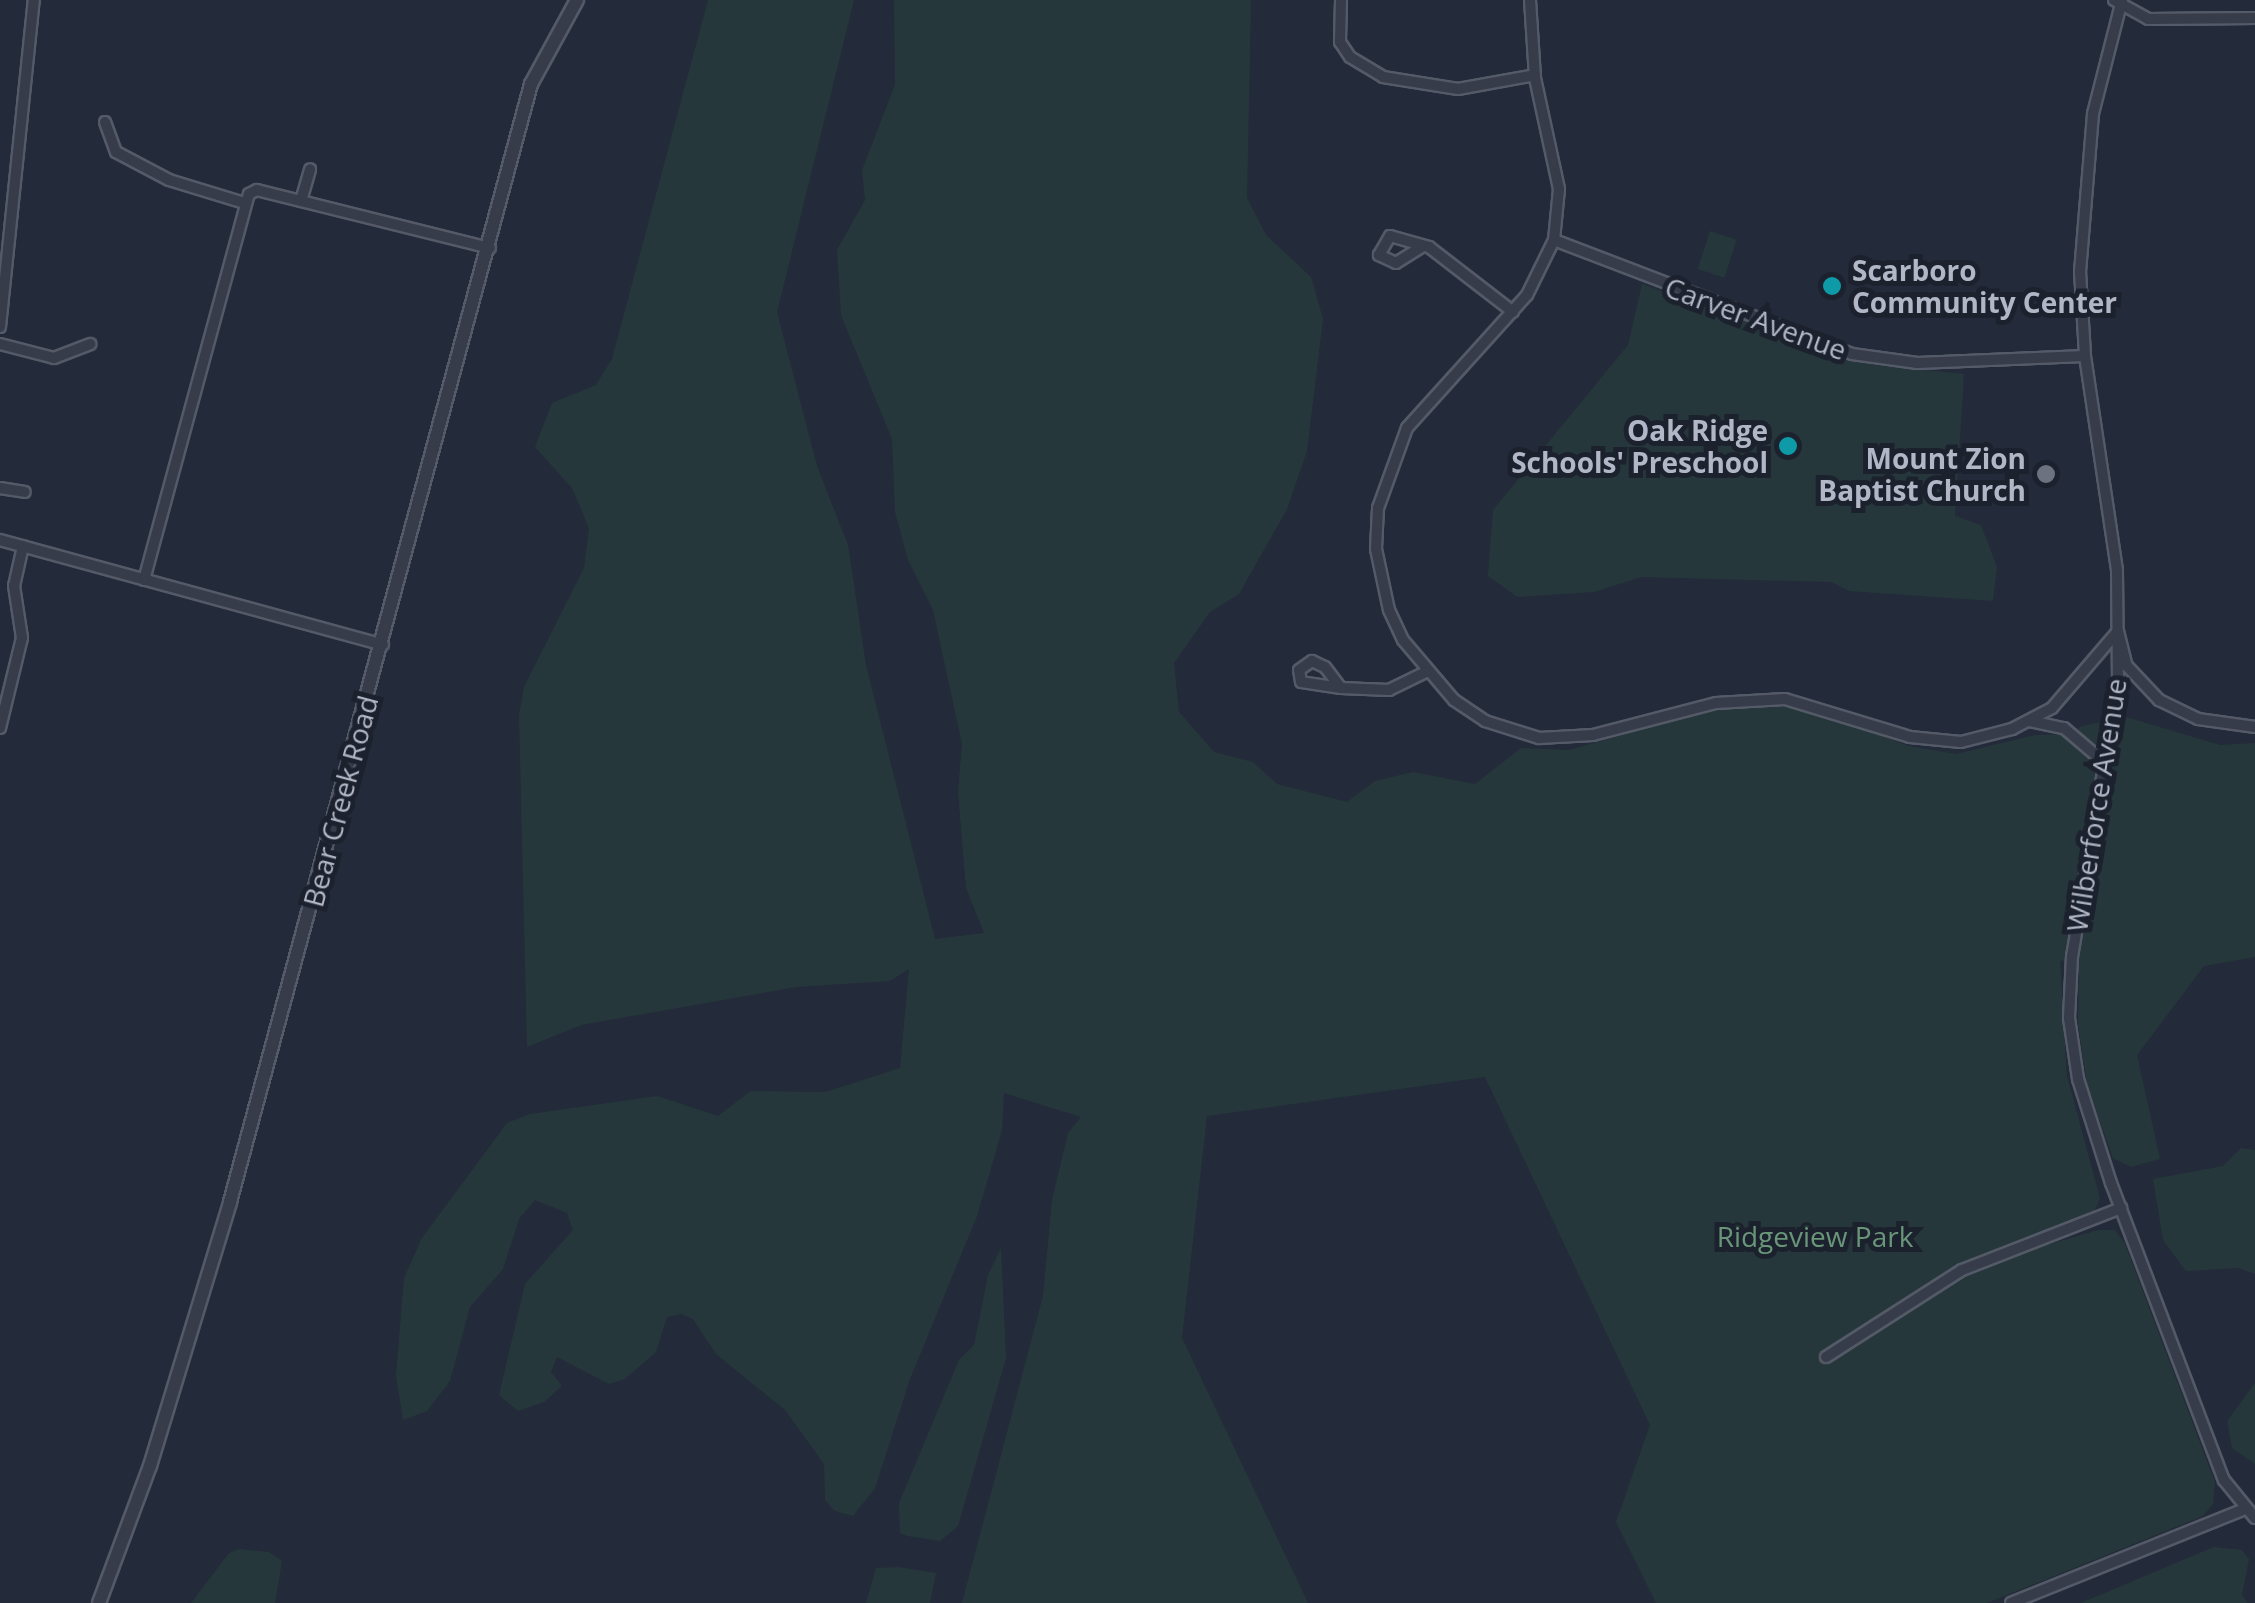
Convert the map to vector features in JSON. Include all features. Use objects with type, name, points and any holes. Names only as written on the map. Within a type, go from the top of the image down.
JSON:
[{"type":"street","points":[[0,327],[34,0]]},
{"type":"street","name":"Bear Creek Road","points":[[100,1603],[150,1466],[230,1202],[490,248],[531,84],[577,0]]},
{"type":"street","points":[[1341,0],[1340,42],[1350,57],[1384,77],[1458,89],[1534,75]]},
{"type":"street","points":[[1530,0],[1534,75],[1559,188],[1554,240],[1513,312],[1417,413],[1382,486],[1376,530],[1380,577],[1403,640],[1426,672],[1486,721],[1539,738],[1593,735],[1747,698],[1799,700],[1939,742],[1984,739],[2030,722],[2071,691],[2118,631]]},
{"type":"street","points":[[2119,2],[2148,19],[2255,18]]},
{"type":"street","name":"Wilberforce Avenue","points":[[2119,2],[2084,178],[2086,356],[2110,506],[2118,682],[2072,956],[2070,1018],[2078,1079],[2121,1208],[2224,1480],[2255,1518]]},
{"type":"street","points":[[104,122],[116,152],[169,180],[244,203]]},
{"type":"street","points":[[301,200],[310,169]]},
{"type":"street","points":[[144,580],[244,203],[257,190],[490,248]]},
{"type":"street","name":"Carver Avenue","points":[[1554,240],[1852,354],[1917,364],[2086,356]]},
{"type":"street","points":[[1423,246],[1456,262],[1513,312]]},
{"type":"street","points":[[0,344],[54,358],[90,344]]},
{"type":"street","points":[[0,488],[25,492]]},
{"type":"street","points":[[0,540],[383,645]]},
{"type":"street","points":[[0,728],[22,638],[14,586],[23,546]]},
{"type":"street","points":[[2118,631],[2128,666],[2159,700],[2198,719],[2255,727]]},
{"type":"street","points":[[1341,688],[1390,690],[1426,672]]},
{"type":"street","points":[[2030,722],[2064,728],[2105,763]]},
{"type":"street","points":[[1826,1357],[1962,1270],[2121,1208]]},
{"type":"street","points":[[2011,1603],[2245,1509]]},
{"type":"green space","name":"Ridgeview Park","points":[[708,0],[854,0],[777,312],[817,466],[848,545],[866,665],[935,939],[984,933],[966,888],[958,792],[962,744],[933,610],[908,560],[895,512],[892,439],[841,315],[837,250],[865,200],[862,170],[895,85],[894,0],[1251,0],[1247,198],[1266,235],[1311,277],[1323,319],[1307,451],[1287,509],[1239,594],[1210,612],[1174,663],[1179,712],[1214,752],[1253,762],[1277,784],[1347,802],[1375,781],[1413,772],[1475,784],[1521,748],[1569,750],[1723,707],[1803,707],[1909,746],[1956,754],[2035,735],[2070,734],[2082,726],[2126,717],[2220,745],[2255,743],[2255,957],[2204,966],[2137,1055],[2160,1159],[2131,1167],[2113,1158],[2087,1085],[2078,1024],[2079,958],[2060,961],[2067,1076],[2100,1198],[2095,1210],[2048,1232],[2047,1245],[2098,1230],[2115,1230],[2125,1244],[2215,1482],[2213,1504],[2203,1516],[1987,1603],[1656,1603],[1616,1522],[1650,1425],[1485,1077],[1207,1116],[1182,1338],[1308,1603],[962,1603],[1043,1296],[1052,1200],[1068,1133],[1081,1117],[1004,1093],[1002,1130],[977,1216],[910,1379],[875,1488],[853,1516],[835,1511],[825,1500],[824,1464],[785,1410],[716,1354],[693,1319],[681,1314],[667,1317],[656,1352],[625,1379],[609,1384],[557,1357],[551,1372],[562,1386],[544,1402],[518,1411],[499,1395],[525,1284],[573,1230],[567,1213],[535,1200],[519,1219],[503,1269],[470,1307],[450,1381],[427,1411],[403,1420],[396,1376],[404,1278],[422,1238],[507,1123],[530,1114],[657,1096],[718,1116],[751,1091],[826,1092],[900,1068],[909,969],[890,981],[796,987],[581,1025],[527,1047],[519,715],[524,687],[584,568],[589,528],[572,488],[535,447],[552,403],[596,385],[612,359]]},
{"type":"green space","points":[[1710,231],[1737,240],[1724,278],[1698,269]]},
{"type":"green space","points":[[1642,284],[1873,365],[1964,374],[1955,516],[1981,525],[1997,567],[1993,601],[1849,591],[1831,582],[1641,577],[1594,592],[1517,597],[1488,576],[1493,510],[1628,345]]},
{"type":"green space","points":[[2241,1148],[2255,1150],[2255,1274],[2239,1268],[2186,1271],[2163,1240],[2153,1179],[2223,1166]]},
{"type":"green space","points":[[1001,1248],[1006,1358],[958,1526],[940,1541],[907,1536],[900,1533],[899,1503],[959,1360],[974,1345],[988,1275]]},
{"type":"green space","points":[[2255,1383],[2255,1464],[2232,1448],[2227,1421]]},
{"type":"green space","points":[[2214,1547],[2242,1550],[2249,1559],[2242,1595],[2248,1603],[2081,1603]]},
{"type":"green space","points":[[240,1549],[269,1552],[282,1561],[275,1603],[191,1603],[229,1553]]},
{"type":"green space","points":[[876,1568],[936,1573],[930,1603],[866,1603]]},
{"type":"place","name":"Scarboro Community Center","points":[[1832,286]]},
{"type":"place","name":"Oak Ridge Schools' Preschool","points":[[1788,446]]},
{"type":"place","name":"Mount Zion Baptist Church","points":[[2046,474]]}]
